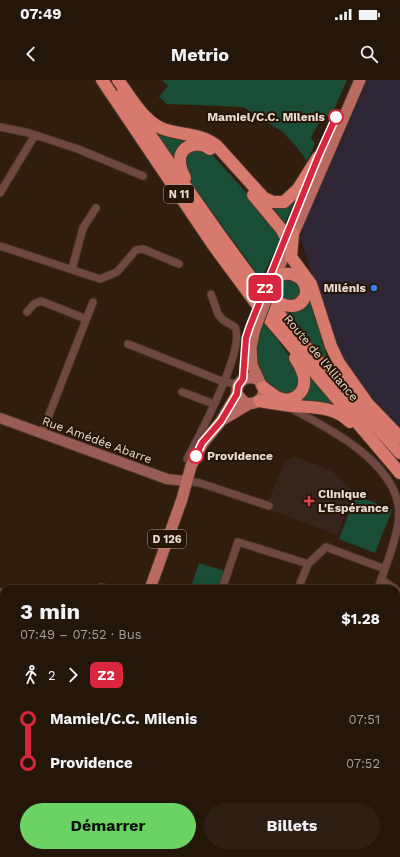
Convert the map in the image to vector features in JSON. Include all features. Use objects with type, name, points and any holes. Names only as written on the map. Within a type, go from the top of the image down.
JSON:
[{"type":"highway","name":"Route de l'Alliance","points":[[102,80],[198,212],[250,275],[298,338],[400,453]]},
{"type":"highway","name":"Route de l'Alliance","points":[[112,80],[198,212],[226,264],[258,306],[381,453],[400,473]]},
{"type":"highway","points":[[118,80],[144,114],[155,125],[168,130],[199,136],[210,140],[258,192],[269,201],[279,203],[289,200],[298,189],[318,157]]},
{"type":"highway","points":[[260,383],[279,398],[290,399],[302,390],[304,386],[304,374],[286,346],[219,260],[180,166],[183,152],[189,146],[195,144],[204,145],[215,152],[289,236],[290,258],[311,284],[331,346],[339,363],[368,404],[400,437]]},
{"type":"highway","points":[[250,275],[283,306],[292,307],[302,302],[306,290],[299,277],[288,273],[272,278]]},
{"type":"highway","points":[[254,402],[326,408],[347,419],[381,453]]},
{"type":"highway","points":[[373,423],[400,446]]},
{"type":"main road","points":[[252,328],[251,359],[263,394],[254,402],[242,401],[235,385],[246,338],[252,328],[289,236],[318,157],[354,80]]},
{"type":"main road","points":[[289,236],[360,80]]},
{"type":"main road","points":[[235,385],[248,377],[260,383]]},
{"type":"main road","name":"D 126","points":[[221,421],[235,385]]},
{"type":"main road","name":"D 126","points":[[151,585],[182,499],[186,481],[202,443],[221,421],[254,402]]},
{"type":"street","points":[[0,127],[35,135],[78,149],[143,176]]},
{"type":"street","points":[[0,193],[35,135]]},
{"type":"street","points":[[72,269],[83,228],[96,208]]},
{"type":"street","points":[[0,246],[100,279],[117,272],[136,250],[143,249],[179,264]]},
{"type":"street","points":[[187,459],[214,404],[235,385],[237,333],[234,326],[223,320],[218,314],[210,294]]},
{"type":"street","points":[[27,312],[34,304],[41,301],[86,319]]},
{"type":"street","points":[[42,433],[93,302]]},
{"type":"street","points":[[128,344],[235,385]]},
{"type":"street","points":[[182,392],[214,404]]},
{"type":"street","points":[[285,405],[332,430],[345,439],[380,469],[391,484],[398,502],[399,514],[379,585]]},
{"type":"street","name":"Rue Amédée Abarre","points":[[0,418],[167,479],[186,481]]},
{"type":"street","points":[[186,481],[200,483],[269,506]]},
{"type":"street","points":[[223,585],[238,542],[308,564]]},
{"type":"street","points":[[300,585],[308,564],[326,547],[384,569]]},
{"type":"street","points":[[381,580],[388,585]]},
{"type":"shaded area","points":[[361,80],[400,80],[400,430],[378,409],[345,365],[337,349],[300,238],[352,89]]},
{"type":"shaded area","name":"Clinique L'Espérance","points":[[293,456],[331,470],[354,493],[337,535],[265,508],[285,461]]},
{"type":"green space","points":[[162,80],[347,80],[333,112],[319,122],[311,138],[315,144],[307,161],[283,132],[243,107],[167,104],[159,97],[168,86]]},
{"type":"green space","points":[[150,126],[198,138],[175,160]]},
{"type":"green space","points":[[190,148],[211,153],[275,225],[282,237],[261,279],[185,173],[185,152]]},
{"type":"green space","points":[[296,198],[283,228],[266,205],[278,207],[285,205]]},
{"type":"green space","points":[[296,279],[300,289],[299,300],[287,304],[272,292],[277,280]]},
{"type":"green space","points":[[309,294],[317,317],[328,363],[281,308]]},
{"type":"green space","points":[[261,319],[291,359],[295,368],[299,386],[288,396],[270,390],[259,375],[255,357],[255,347]]},
{"type":"green space","points":[[303,366],[339,410],[294,402]]},
{"type":"green space","points":[[356,495],[392,510],[375,553],[339,539]]},
{"type":"green space","points":[[199,563],[225,571],[220,585],[191,585]]},
{"type":"bus line","name":"Z2","points":[[196,456],[202,443],[221,421],[237,394],[238,386],[243,379],[244,374],[246,338],[250,326],[318,157],[336,117]]},
{"type":"place","name":"Mamiel/C.C. Milenis","points":[[336,117]]},
{"type":"place","name":"Milénis","points":[[374,288]]},
{"type":"place","name":"Providence","points":[[196,456]]},
{"type":"place","name":"Clinique L'Espérance","points":[[309,501]]}]
